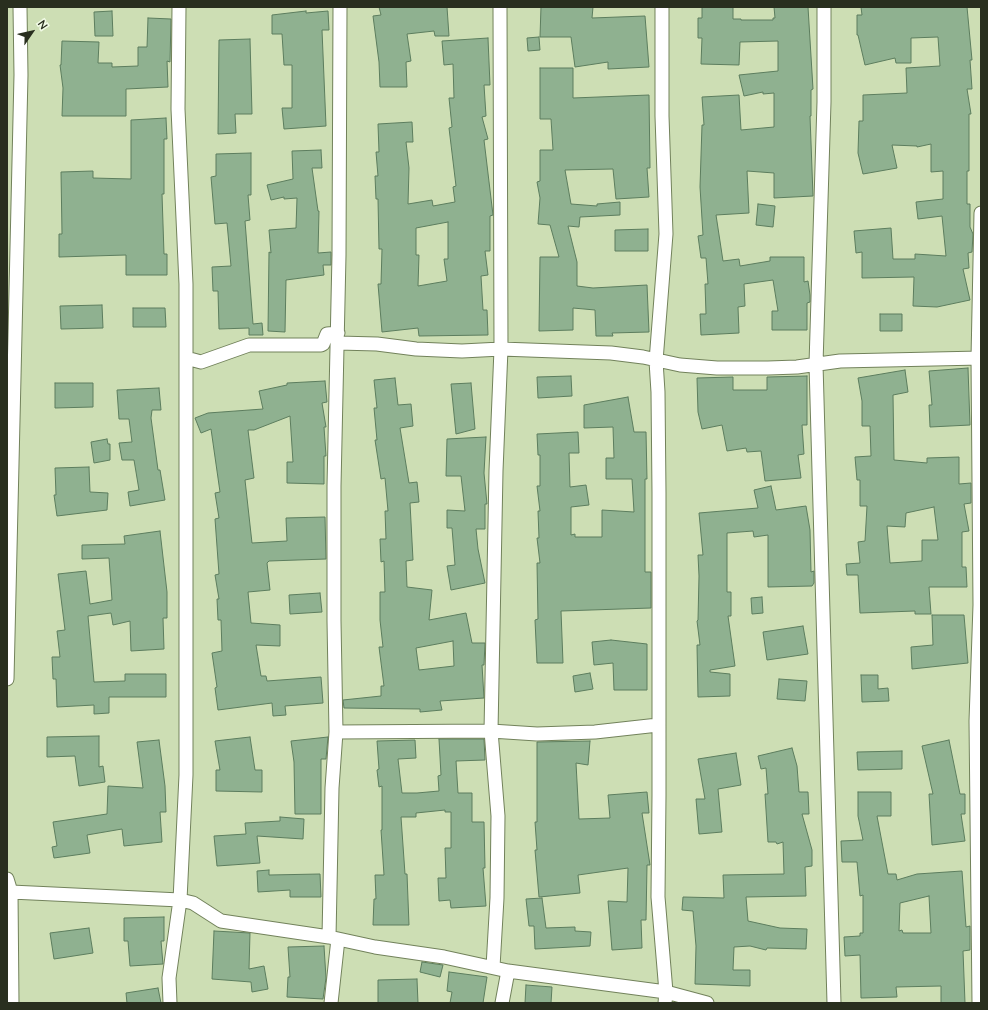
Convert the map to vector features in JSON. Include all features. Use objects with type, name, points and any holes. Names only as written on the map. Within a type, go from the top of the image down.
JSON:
[{"type":"street","points":[[7,678],[20,75],[20,7]]},
{"type":"street","points":[[170,1003],[169,978],[180,900],[186,775],[186,284],[178,110],[179,7]]},
{"type":"street","points":[[331,1003],[333,938],[332,788],[336,732],[334,486],[338,338],[340,7]]},
{"type":"street","points":[[493,967],[497,898],[498,816],[491,731],[496,478],[501,350],[500,7]]},
{"type":"street","points":[[662,7],[662,116],[665,241],[656,361],[658,392],[658,897],[666,998]]},
{"type":"street","points":[[824,7],[824,102],[816,364],[834,1003]]},
{"type":"street","points":[[979,1003],[976,721],[980,606],[981,213]]},
{"type":"street","points":[[186,358],[201,362],[249,345],[321,345],[323,344],[327,334],[338,338],[416,349],[610,353],[643,357],[680,365],[717,368],[775,368],[840,361],[980,358]]},
{"type":"street","points":[[336,732],[491,731],[537,734],[595,732],[658,725]]},
{"type":"street","points":[[7,879],[11,892],[12,1003]]},
{"type":"street","points":[[11,892],[180,900],[193,903],[221,921],[333,938],[508,971],[666,998],[707,1003]]},
{"type":"street","points":[[502,1003],[508,971]]},
{"type":"building","points":[[379,7],[447,7],[449,36],[435,36],[434,31],[407,34],[411,61],[406,62],[407,87],[380,87],[379,62],[373,16],[381,15]]},
{"type":"building","points":[[541,7],[593,7],[592,18],[645,16],[649,67],[608,69],[608,62],[575,67],[571,37],[540,37]]},
{"type":"building","points":[[702,7],[733,7],[733,19],[773,20],[773,18],[775,18],[774,7],[808,7],[813,89],[811,90],[810,116],[813,196],[774,198],[774,173],[747,171],[749,213],[716,215],[723,261],[739,259],[740,266],[770,261],[770,257],[804,257],[804,282],[808,281],[810,295],[810,302],[807,303],[807,330],[772,330],[772,311],[778,311],[773,280],[744,284],[745,306],[738,307],[739,333],[701,335],[700,314],[706,314],[705,284],[708,284],[706,258],[701,258],[698,236],[703,235],[700,187],[702,125],[704,125],[702,97],[739,95],[741,130],[774,127],[774,93],[763,94],[763,92],[744,96],[739,75],[778,71],[778,41],[740,42],[739,65],[701,64],[702,38],[698,38],[698,18],[702,18]]},
{"type":"building","points":[[861,7],[967,7],[972,60],[970,60],[972,89],[967,89],[971,114],[969,114],[969,171],[967,171],[967,204],[970,204],[970,227],[973,234],[972,252],[968,253],[969,268],[963,269],[970,300],[937,307],[913,306],[914,277],[862,278],[862,252],[856,253],[854,231],[891,228],[893,259],[915,259],[915,254],[946,256],[942,216],[918,219],[916,202],[943,199],[943,171],[931,172],[931,144],[917,147],[892,145],[897,168],[863,174],[858,153],[859,121],[863,121],[863,95],[907,93],[906,68],[940,66],[938,37],[911,38],[911,63],[896,63],[895,58],[865,65],[857,35],[857,15],[862,15]]},
{"type":"building","points":[[112,11],[113,36],[95,36],[94,12]]},
{"type":"building","points":[[306,11],[306,13],[328,11],[329,30],[322,30],[326,126],[284,129],[282,108],[292,108],[292,65],[284,65],[282,34],[272,34],[272,15]]},
{"type":"building","points":[[148,18],[171,19],[170,62],[167,61],[168,87],[126,89],[126,116],[62,116],[63,88],[60,65],[62,41],[99,42],[98,63],[112,63],[112,67],[138,66],[138,47],[147,47]]},
{"type":"building","points":[[539,37],[540,50],[528,51],[527,38]]},
{"type":"building","points":[[488,38],[490,85],[484,85],[486,116],[482,117],[488,139],[484,140],[493,215],[490,216],[490,251],[485,251],[488,275],[481,276],[483,310],[487,310],[488,335],[419,336],[418,328],[382,332],[378,284],[381,284],[382,249],[379,249],[378,199],[376,199],[375,176],[378,176],[376,152],[379,152],[378,124],[412,122],[413,142],[406,142],[409,168],[408,204],[432,200],[433,206],[455,202],[453,187],[456,186],[449,128],[452,127],[449,98],[454,98],[453,64],[444,65],[442,41]],"holes":[[[448,222],[448,259],[444,259],[447,281],[418,286],[419,255],[416,255],[416,228]]]},
{"type":"building","points":[[250,39],[252,114],[235,114],[236,133],[218,134],[219,40]]},
{"type":"building","points":[[540,68],[573,68],[573,98],[649,95],[650,168],[647,168],[649,197],[616,199],[613,169],[565,170],[571,204],[597,206],[597,204],[620,202],[620,215],[580,217],[579,227],[568,226],[577,262],[577,286],[593,288],[647,285],[649,332],[612,333],[613,336],[596,336],[595,310],[573,308],[573,330],[539,331],[540,257],[559,257],[550,225],[538,224],[540,198],[537,182],[540,181],[540,150],[553,150],[551,119],[540,119]]},
{"type":"building","points":[[166,118],[167,139],[164,139],[164,194],[162,194],[164,254],[167,254],[167,275],[126,275],[126,255],[59,257],[59,234],[62,234],[61,172],[93,171],[93,178],[131,179],[131,120]]},
{"type":"building","points":[[321,150],[322,168],[312,168],[319,211],[318,253],[331,252],[331,265],[323,265],[324,275],[286,280],[285,332],[268,331],[269,252],[271,253],[269,230],[296,228],[297,198],[284,199],[284,197],[271,200],[267,185],[293,179],[292,151]]},
{"type":"building","points":[[251,153],[251,195],[248,195],[250,220],[245,221],[253,324],[262,323],[263,335],[249,335],[249,328],[219,329],[218,291],[213,291],[212,267],[231,266],[227,223],[215,224],[211,177],[216,176],[216,154]]},
{"type":"building","points":[[758,204],[775,206],[773,227],[756,225]]},
{"type":"building","points":[[648,229],[648,251],[615,251],[615,230]]},
{"type":"building","points":[[102,305],[103,328],[61,329],[60,306]]},
{"type":"building","points":[[133,308],[165,308],[166,327],[133,327]]},
{"type":"building","points":[[880,314],[902,314],[902,331],[880,331]]},
{"type":"building","points":[[968,368],[970,425],[930,427],[929,405],[932,405],[929,371]]},
{"type":"building","points":[[905,370],[908,392],[893,395],[894,460],[927,463],[927,458],[959,457],[959,484],[971,483],[971,503],[964,504],[969,531],[962,532],[962,567],[966,567],[967,587],[929,587],[931,614],[915,614],[915,611],[860,613],[858,575],[847,575],[846,564],[860,563],[858,542],[865,541],[867,506],[860,506],[860,480],[857,480],[855,457],[871,456],[870,426],[862,426],[862,401],[858,378]],"holes":[[[934,507],[938,540],[922,540],[922,561],[890,563],[887,526],[905,527],[906,513]]]},
{"type":"building","points":[[571,376],[572,396],[538,398],[537,377]]},
{"type":"building","points":[[807,376],[807,425],[802,425],[804,454],[798,455],[801,478],[765,481],[761,451],[747,452],[746,448],[727,451],[722,425],[702,429],[698,412],[697,378],[733,377],[733,390],[767,390],[767,377]]},
{"type":"building","points":[[395,378],[398,405],[411,404],[413,426],[400,428],[409,483],[417,482],[419,502],[410,503],[413,560],[406,561],[407,587],[432,590],[429,620],[466,613],[472,643],[485,643],[484,665],[482,665],[484,698],[440,701],[442,710],[420,712],[420,709],[344,708],[343,700],[381,696],[381,686],[384,686],[379,647],[383,647],[380,620],[380,592],[385,592],[384,561],[381,562],[380,539],[386,539],[385,511],[388,511],[385,478],[381,479],[375,440],[377,440],[374,408],[377,408],[374,380]],"holes":[[[453,641],[454,666],[419,670],[416,648]]]},
{"type":"building","points":[[325,381],[327,402],[322,403],[326,427],[324,427],[326,456],[324,456],[324,484],[287,483],[287,462],[293,462],[290,416],[254,430],[248,430],[254,478],[245,480],[252,543],[287,541],[286,518],[325,517],[326,559],[269,561],[267,563],[270,590],[248,592],[251,623],[280,625],[280,646],[256,645],[261,676],[266,676],[267,681],[321,677],[323,703],[285,706],[286,715],[273,716],[272,703],[218,710],[215,688],[217,687],[212,653],[222,651],[221,620],[218,620],[217,599],[219,599],[215,575],[219,574],[215,519],[219,518],[215,493],[220,492],[211,429],[201,433],[195,418],[208,413],[263,409],[259,391],[287,385],[287,383]]},
{"type":"building","points":[[55,383],[93,383],[93,407],[55,408]]},
{"type":"building","points":[[471,383],[475,429],[456,434],[451,384]]},
{"type":"building","points":[[159,388],[161,410],[152,410],[151,418],[158,470],[160,470],[165,500],[130,506],[128,492],[139,490],[134,460],[122,460],[119,443],[132,442],[129,419],[119,419],[117,390]]},
{"type":"building","points":[[628,397],[634,432],[646,432],[647,479],[645,479],[645,572],[651,572],[651,608],[561,611],[563,663],[537,663],[535,620],[538,619],[537,563],[540,563],[537,538],[539,538],[538,511],[540,511],[537,486],[540,486],[540,455],[538,455],[537,434],[578,432],[579,453],[569,453],[570,487],[586,485],[589,505],[571,507],[571,535],[575,534],[575,537],[602,537],[602,510],[634,512],[632,479],[606,479],[606,458],[614,458],[613,427],[584,428],[584,405]]},
{"type":"building","points":[[486,437],[484,473],[487,504],[485,504],[485,529],[476,529],[478,549],[485,583],[451,590],[447,566],[455,565],[452,528],[447,528],[447,510],[465,511],[461,476],[446,476],[447,439]]},
{"type":"building","points":[[107,439],[108,444],[110,444],[110,460],[94,463],[91,442]]},
{"type":"building","points":[[89,467],[90,492],[108,493],[107,510],[57,516],[54,495],[56,495],[55,468]]},
{"type":"building","points":[[771,486],[776,510],[806,506],[810,530],[811,572],[814,571],[814,583],[812,586],[768,587],[768,535],[754,537],[753,531],[727,533],[727,592],[731,592],[731,616],[728,616],[735,666],[710,670],[710,672],[730,674],[730,696],[698,697],[697,645],[700,645],[697,621],[699,576],[698,555],[703,555],[699,513],[758,508],[754,490]]},
{"type":"building","points":[[160,531],[167,592],[167,618],[163,618],[164,649],[131,651],[130,621],[113,625],[111,613],[88,616],[94,682],[125,681],[125,674],[166,674],[166,697],[109,697],[109,713],[94,714],[94,705],[57,707],[56,679],[53,679],[52,657],[60,657],[57,631],[65,630],[58,574],[86,571],[90,604],[112,600],[109,558],[82,559],[82,545],[125,544],[124,536]]},
{"type":"building","points":[[320,593],[322,612],[290,614],[289,595]]},
{"type":"building","points":[[762,597],[763,613],[752,614],[751,598]]},
{"type":"building","points":[[932,615],[964,615],[968,663],[912,669],[911,647],[933,645]]},
{"type":"building","points":[[803,626],[808,654],[767,660],[763,632]]},
{"type":"building","points":[[611,640],[647,644],[647,690],[614,690],[613,663],[594,665],[592,642]]},
{"type":"building","points":[[590,673],[593,689],[575,692],[573,676]]},
{"type":"building","points":[[861,675],[878,675],[878,689],[888,688],[889,701],[862,702]]},
{"type":"building","points":[[779,679],[807,681],[805,701],[777,699]]},
{"type":"building","points":[[99,736],[99,767],[103,766],[105,782],[79,786],[75,756],[47,757],[47,737]]},
{"type":"building","points":[[250,737],[255,770],[262,770],[262,792],[216,791],[216,770],[220,770],[215,741]]},
{"type":"building","points":[[328,737],[326,759],[321,759],[321,814],[295,814],[294,762],[291,741]]},
{"type":"building","points":[[439,739],[484,739],[485,760],[456,761],[458,793],[472,793],[472,822],[484,822],[485,868],[483,868],[486,906],[451,908],[450,900],[439,901],[438,878],[446,878],[445,848],[451,848],[451,812],[445,812],[445,810],[416,813],[416,817],[401,817],[405,874],[407,874],[409,925],[373,925],[374,899],[376,899],[375,875],[384,875],[381,830],[382,786],[379,787],[377,770],[379,769],[377,741],[415,740],[416,758],[398,759],[402,793],[417,793],[439,791],[438,776],[441,775]]},
{"type":"building","points":[[159,740],[165,786],[166,812],[160,812],[162,842],[124,846],[122,829],[87,835],[90,853],[54,858],[52,847],[57,846],[53,822],[107,814],[108,786],[143,788],[137,742]]},
{"type":"building","points":[[949,740],[960,794],[965,794],[965,814],[961,814],[965,841],[932,845],[929,794],[933,794],[922,746]]},
{"type":"building","points":[[590,741],[588,765],[576,763],[579,819],[610,818],[608,795],[647,792],[649,813],[642,813],[650,865],[647,865],[646,920],[641,920],[642,948],[612,950],[608,901],[627,902],[628,868],[578,875],[580,893],[539,897],[535,850],[537,850],[535,822],[537,822],[537,742]]},
{"type":"building","points":[[792,748],[797,766],[799,792],[808,792],[809,814],[802,814],[812,850],[812,866],[805,867],[806,896],[746,897],[748,921],[780,928],[807,929],[806,949],[767,948],[766,950],[750,946],[734,947],[733,970],[750,970],[750,986],[695,984],[696,946],[693,911],[682,910],[683,897],[724,898],[723,875],[784,874],[783,842],[777,844],[776,842],[768,842],[765,794],[768,794],[766,768],[761,769],[758,756]]},
{"type":"building","points":[[902,751],[902,769],[858,770],[857,752]]},
{"type":"building","points":[[736,753],[741,785],[718,789],[722,832],[699,834],[696,799],[705,799],[698,759]]},
{"type":"building","points":[[858,792],[891,792],[891,816],[877,816],[888,874],[896,874],[897,880],[917,874],[962,871],[966,927],[970,926],[970,950],[963,951],[965,1003],[941,1003],[941,986],[896,987],[897,997],[861,998],[860,955],[845,956],[844,937],[860,936],[860,933],[863,933],[863,895],[860,896],[857,862],[842,862],[841,841],[863,840],[858,816]],"holes":[[[929,896],[931,933],[903,933],[902,930],[899,931],[900,903]]]},
{"type":"building","points":[[280,817],[304,819],[303,839],[257,836],[260,863],[217,866],[214,836],[246,834],[245,823],[280,821]]},
{"type":"building","points":[[269,870],[269,875],[320,874],[321,897],[290,897],[290,890],[258,892],[257,871]]},
{"type":"building","points":[[542,898],[546,928],[575,927],[575,931],[591,932],[590,946],[535,949],[534,926],[529,926],[526,899]]},
{"type":"building","points":[[164,917],[164,941],[161,941],[163,964],[130,966],[128,941],[124,941],[124,918]]},
{"type":"building","points":[[89,928],[93,953],[54,959],[50,933]]},
{"type":"building","points":[[214,931],[250,933],[249,969],[264,966],[268,989],[252,992],[251,982],[212,979]]},
{"type":"building","points":[[324,946],[326,978],[323,999],[287,997],[288,977],[290,977],[288,947]]},
{"type":"building","points":[[422,962],[443,965],[440,977],[420,972]]},
{"type":"building","points":[[449,972],[487,977],[483,1003],[450,1003],[452,992],[447,991]]},
{"type":"building","points":[[417,979],[418,1003],[378,1003],[378,980]]},
{"type":"building","points":[[526,985],[552,987],[551,1003],[525,1003]]},
{"type":"building","points":[[158,988],[161,1003],[127,1003],[126,993]]}]
